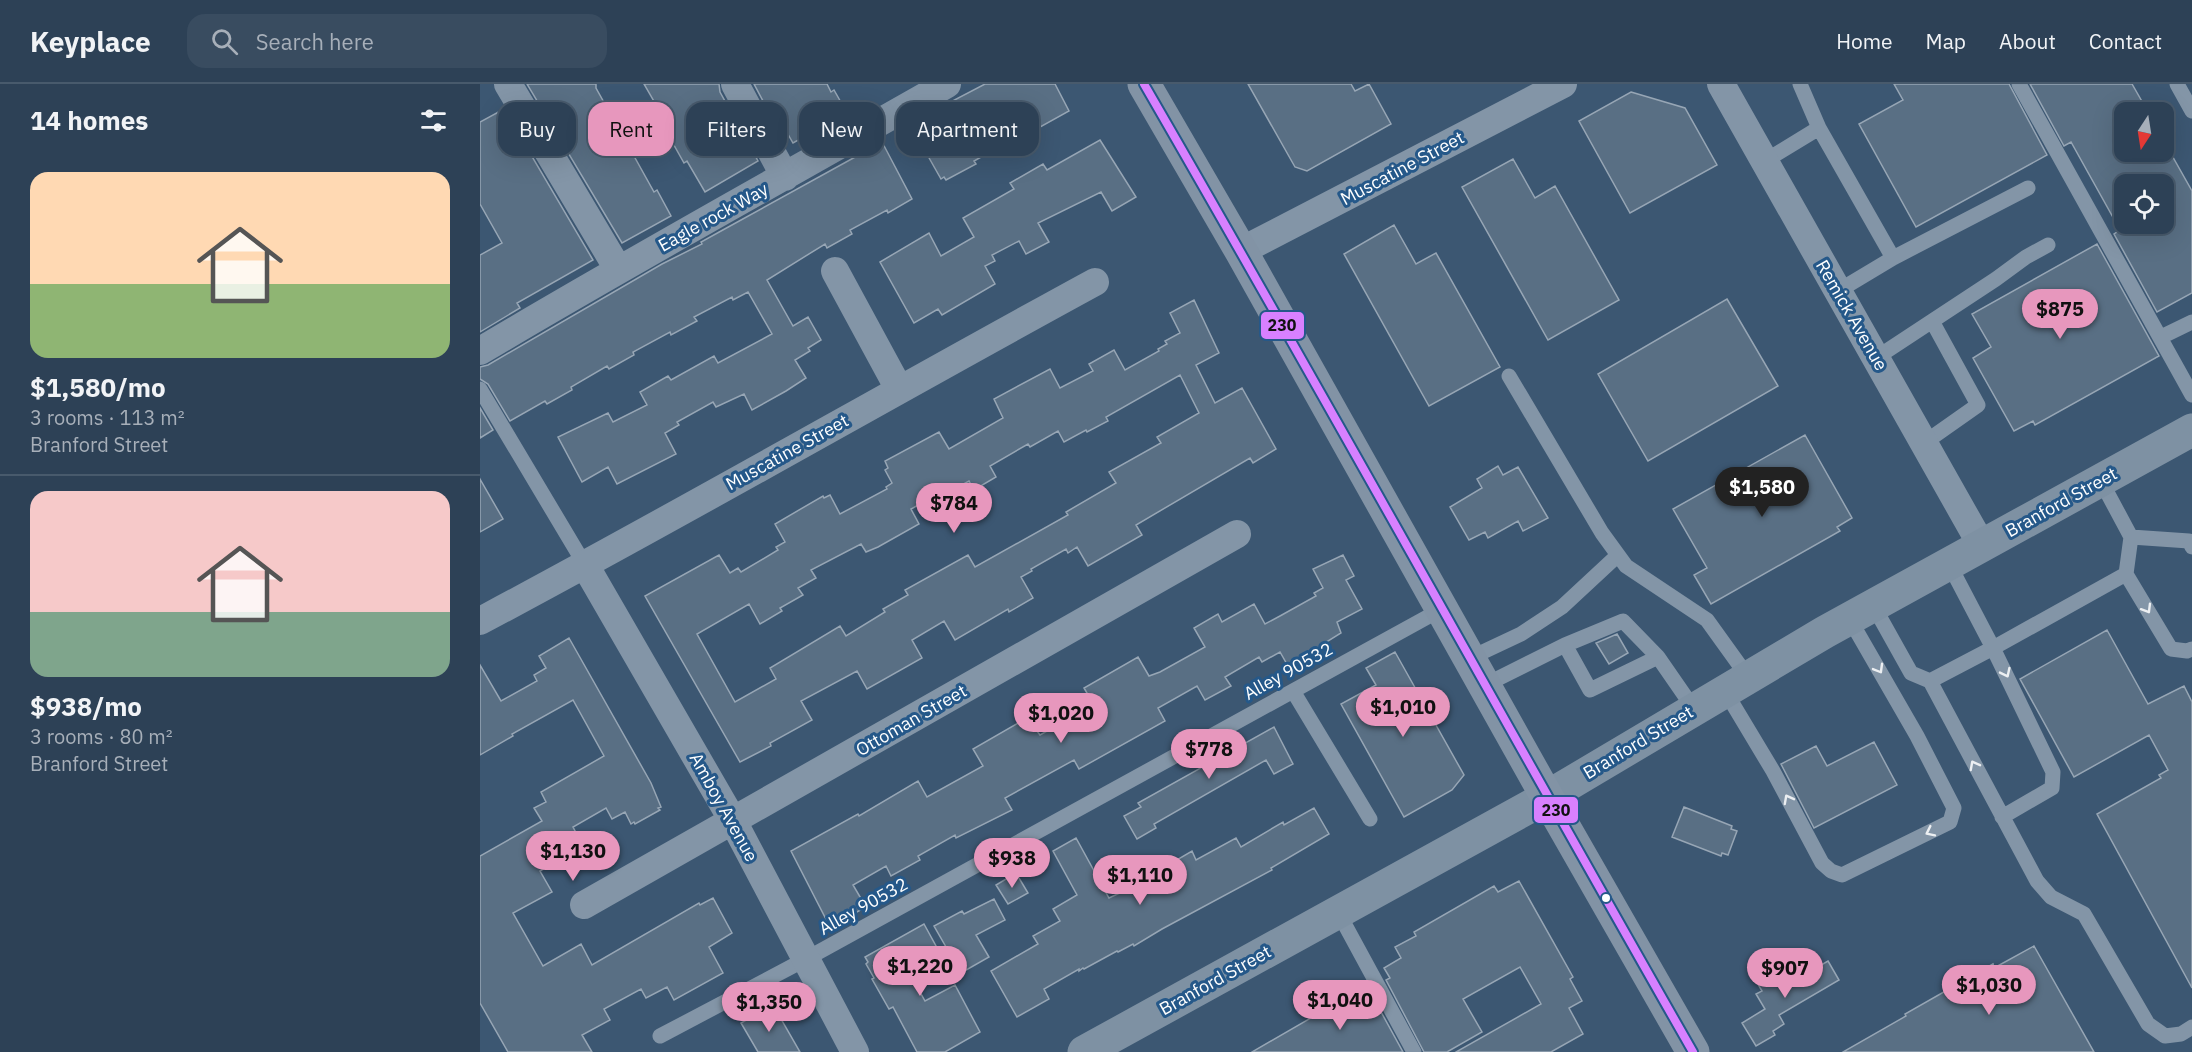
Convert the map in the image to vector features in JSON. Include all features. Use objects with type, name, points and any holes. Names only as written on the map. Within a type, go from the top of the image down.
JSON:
[{"type":"main road","points":[[1144,84],[1693,1052]]},
{"type":"main road","name":"Branford Street","points":[[1084,1052],[1547,796],[1861,612],[2192,430]]},
{"type":"street","points":[[508,84],[618,269]]},
{"type":"street","points":[[735,84],[785,177]]},
{"type":"street","name":"Eagle rock Way","points":[[480,351],[618,269],[947,84]]},
{"type":"street","name":"Muscatine Street","points":[[1241,252],[1563,84]]},
{"type":"street","name":"Remick Avenue","points":[[1721,84],[1982,546]]},
{"type":"street","points":[[835,271],[899,389]]},
{"type":"street","name":"Muscatine Street","points":[[480,621],[1095,282]]},
{"type":"street","name":"Ottoman Street","points":[[584,905],[1237,534]]},
{"type":"street","name":"Amboy Avenue","points":[[585,565],[733,820],[855,1052]]},
{"type":"lane","points":[[1800,84],[1819,128],[1893,258]]},
{"type":"lane","points":[[2019,84],[2192,395]]},
{"type":"lane","points":[[2177,84],[2192,111]]},
{"type":"lane","points":[[1765,161],[1819,128]]},
{"type":"lane","points":[[1838,291],[1893,258],[2028,188]]},
{"type":"lane","points":[[1876,358],[2026,257],[2048,245]]},
{"type":"lane","points":[[1924,443],[1978,405],[1932,321]]},
{"type":"lane","points":[[2161,337],[2192,322]]},
{"type":"lane","points":[[1509,376],[1602,533],[1626,566],[1707,620],[1737,684],[1773,771],[1822,863],[1831,871],[1842,875],[1950,822],[1954,808],[1917,736],[1861,612]]},
{"type":"lane","points":[[480,389],[585,565]]},
{"type":"lane","points":[[2100,481],[2131,537],[2126,574],[2171,649],[2187,651],[2192,649]]},
{"type":"lane","points":[[2131,537],[2189,541],[2192,547]]},
{"type":"lane","points":[[1477,671],[1521,634],[1562,607],[1618,555]]},
{"type":"lane","points":[[1949,564],[2053,772],[2052,788],[2002,817]]},
{"type":"lane","points":[[1930,681],[2126,574]]},
{"type":"lane","name":"Alley 90532","points":[[660,1036],[806,959],[1442,609]]},
{"type":"lane","points":[[1861,612],[1911,673],[1930,681],[2037,881],[2051,897],[2084,914],[2148,1024],[2165,1036],[2181,1034],[2192,1027]]},
{"type":"lane","points":[[1477,671],[1565,645],[1623,621],[1658,657],[1694,709]]},
{"type":"lane","points":[[1565,645],[1590,690],[1658,657]]},
{"type":"lane","points":[[1293,691],[1370,819]]},
{"type":"lane","points":[[1338,912],[1414,1052]]},
{"type":"building","points":[[527,84],[596,84],[604,102],[588,102],[588,156],[634,156],[654,192],[657,190],[671,216],[622,243],[570,156],[576,156],[576,102],[538,102]]},
{"type":"building","points":[[644,84],[719,84],[726,102],[686,102],[686,156],[755,156],[758,161],[705,192],[687,161],[684,163],[674,145],[674,102],[654,102]]},
{"type":"building","points":[[754,84],[827,84],[831,92],[834,90],[841,102],[799,102],[799,140],[793,143],[787,132],[787,102],[764,102]]},
{"type":"building","points":[[985,84],[1055,84],[1069,111],[1039,128],[1039,102],[951,102]]},
{"type":"building","points":[[1248,84],[1351,84],[1355,91],[1369,84],[1391,124],[1307,171],[1295,167]]},
{"type":"building","points":[[1894,84],[2009,84],[2047,155],[1916,227],[1859,124],[1903,100]]},
{"type":"building","points":[[2030,84],[2132,84],[2142,102],[2114,102],[2114,162],[2174,162],[2174,159],[2192,191],[2192,293],[2157,312],[2114,234],[2174,234],[2174,174],[2114,174],[2114,219],[2071,142],[2064,146]]},
{"type":"building","points":[[1631,92],[1685,108],[1717,165],[1630,213],[1579,121]]},
{"type":"building","points":[[498,112],[498,156],[532,156],[593,260],[517,303],[520,308],[480,332],[480,255],[502,243],[480,204],[480,122]]},
{"type":"building","points":[[1100,140],[1136,197],[1112,211],[1101,192],[1038,223],[1049,242],[1026,254],[1019,241],[992,255],[995,261],[985,266],[995,284],[942,315],[938,309],[914,323],[880,262],[929,233],[941,256],[974,237],[963,218],[1014,189],[1010,183],[1043,164],[1047,170]]},
{"type":"building","points":[[884,146],[912,199],[850,230],[852,234],[827,248],[825,244],[767,280],[793,326],[808,317],[821,340],[808,348],[810,351],[795,360],[806,378],[752,410],[744,394],[716,407],[713,402],[677,422],[679,425],[665,433],[676,454],[617,484],[608,467],[582,482],[558,437],[608,413],[613,422],[647,405],[640,392],[668,376],[671,380],[714,356],[718,363],[772,334],[748,292],[733,300],[732,297],[694,317],[697,321],[671,335],[670,332],[633,352],[634,355],[609,369],[607,366],[571,387],[572,390],[547,404],[545,401],[510,421],[488,384],[480,379],[480,367],[488,365],[662,264],[702,244],[701,242],[857,156],[884,156]]},
{"type":"building","points":[[928,156],[983,156],[974,161],[976,164],[946,180],[944,177],[941,179]]},
{"type":"building","points":[[1513,159],[1535,198],[1555,186],[1619,300],[1548,340],[1462,187]]},
{"type":"building","points":[[1394,225],[1416,264],[1436,253],[1500,367],[1429,406],[1344,254]]},
{"type":"building","points":[[2097,244],[2159,356],[2035,425],[2033,421],[2014,431],[1973,358],[1991,347],[1972,314]]},
{"type":"building","points":[[1727,299],[1778,386],[1648,461],[1598,374]]},
{"type":"building","points":[[1194,300],[1219,353],[1196,365],[1215,403],[1242,388],[1276,449],[1253,463],[1250,458],[1136,525],[1142,535],[1088,566],[1077,547],[1068,553],[1066,549],[1031,569],[1032,571],[1021,577],[1033,598],[1009,612],[1008,609],[955,640],[944,621],[912,640],[922,658],[867,689],[857,671],[801,701],[812,720],[740,762],[645,596],[719,555],[730,573],[738,568],[741,572],[778,550],[776,547],[785,542],[775,524],[823,496],[824,498],[830,495],[840,514],[887,489],[886,487],[892,483],[885,470],[888,468],[885,461],[939,432],[949,449],[1003,418],[994,399],[1050,369],[1060,388],[1093,371],[1089,364],[1114,350],[1125,370],[1159,351],[1158,349],[1167,344],[1165,341],[1180,333],[1170,313]],"holes":[[[1180,375],[1199,413],[1157,437],[1161,443],[1109,472],[1116,483],[1066,512],[1068,515],[975,567],[968,555],[905,590],[908,595],[883,609],[885,612],[846,636],[840,626],[770,668],[776,679],[735,702],[697,634],[749,604],[760,624],[782,611],[780,608],[803,595],[798,588],[816,578],[811,570],[861,544],[866,552],[878,547],[919,524],[911,509],[945,490],[947,493],[969,481],[974,490],[996,477],[990,466],[1028,444],[1030,447],[1058,431],[1064,442],[1086,430],[1087,432],[1108,421],[1106,417]]]},
{"type":"building","points":[[480,408],[493,430],[480,438]]},
{"type":"building","points":[[1805,435],[1852,518],[1837,527],[1840,531],[1711,604],[1694,575],[1707,568],[1673,509]]},
{"type":"building","points":[[1498,466],[1503,475],[1518,467],[1548,518],[1523,531],[1518,521],[1488,538],[1485,532],[1469,540],[1450,507],[1482,488],[1477,479]]},
{"type":"building","points":[[480,479],[503,519],[480,532]]},
{"type":"building","points":[[1343,555],[1354,576],[1346,580],[1362,609],[1337,622],[1341,633],[1288,666],[1280,652],[1262,662],[1259,657],[1225,677],[1231,686],[1205,700],[1197,686],[1158,708],[1165,721],[1079,769],[1074,760],[1005,798],[1012,810],[956,838],[955,835],[918,856],[920,860],[891,876],[886,866],[853,885],[866,907],[830,927],[791,851],[858,814],[859,816],[918,781],[927,797],[983,766],[973,749],[1027,718],[1040,735],[1094,705],[1084,688],[1138,657],[1149,676],[1160,672],[1205,647],[1194,628],[1218,614],[1222,622],[1254,604],[1265,624],[1280,616],[1316,596],[1314,593],[1323,588],[1313,569]]},
{"type":"building","points":[[2107,630],[2148,704],[2184,686],[2192,702],[2192,988],[2097,814],[2161,778],[2159,775],[2168,770],[2149,735],[2074,777],[2020,679]]},
{"type":"building","points":[[1617,634],[1628,653],[1609,664],[1596,643]]},
{"type":"building","points":[[569,638],[651,783],[661,807],[658,808],[660,810],[635,824],[634,822],[631,824],[625,812],[612,819],[606,808],[573,827],[583,846],[540,871],[552,892],[513,913],[543,966],[581,944],[592,965],[699,903],[700,905],[713,898],[732,933],[709,947],[723,973],[674,1000],[667,987],[646,998],[641,989],[604,1009],[610,1020],[582,1035],[592,1052],[508,1052],[480,1003],[480,856],[542,821],[534,808],[546,802],[541,792],[604,756],[573,700],[480,755],[480,665],[501,701],[537,681],[534,675],[546,668],[539,656]]},
{"type":"building","points":[[1395,652],[1464,775],[1452,790],[1404,817],[1341,704],[1376,685],[1366,668]]},
{"type":"building","points":[[1274,727],[1293,764],[1274,774],[1266,760],[1154,824],[1156,828],[1137,839],[1124,816],[1141,807],[1138,803]]},
{"type":"building","points":[[1874,742],[1897,785],[1814,828],[1781,764],[1816,746],[1827,766]]},
{"type":"building","points":[[1684,807],[1732,826],[1731,829],[1737,831],[1728,855],[1722,853],[1721,856],[1672,837]]},
{"type":"building","points":[[1314,808],[1329,834],[1271,868],[1272,870],[1134,946],[1133,944],[1084,969],[1079,971],[1079,969],[1044,989],[1049,999],[1017,1017],[991,971],[1038,944],[1033,936],[1060,921],[1053,909],[1077,895],[1053,851],[1076,838],[1109,898],[1192,851],[1196,860],[1236,838],[1241,847],[1283,822],[1284,825]]},
{"type":"building","points":[[1016,873],[1028,893],[1008,904],[996,885]]},
{"type":"building","points":[[1519,881],[1573,977],[1570,979],[1582,1001],[1569,1008],[1583,1034],[1551,1052],[1456,1052],[1541,1004],[1520,967],[1463,999],[1482,1032],[1447,1052],[1424,1052],[1386,980],[1390,978],[1384,968],[1401,958],[1395,947],[1416,936],[1414,932],[1494,886],[1498,892]]},
{"type":"building","points":[[994,899],[1005,920],[976,935],[989,957],[961,973],[934,926],[962,911],[964,914]]},
{"type":"building","points":[[924,924],[936,946],[904,963],[925,1001],[955,985],[980,1032],[945,1052],[917,1052],[893,1007],[889,1009],[866,964],[868,962],[865,957]]},
{"type":"building","points":[[2034,946],[2094,1052],[1843,1052],[1993,964],[1994,968]]},
{"type":"building","points":[[1828,961],[1839,980],[1779,1015],[1784,1024],[1773,1031],[1775,1035],[1756,1046],[1742,1023],[1765,1009],[1756,994],[1762,991],[1755,979],[1774,968],[1785,986]]},
{"type":"building","points":[[1369,990],[1403,1052],[1252,1052],[1316,1015]]},
{"type":"building","points":[[773,1005],[800,1052],[758,1052],[741,1023]]},
{"type":"transit line","name":"230","points":[[1144,84],[1693,1052]]}]
